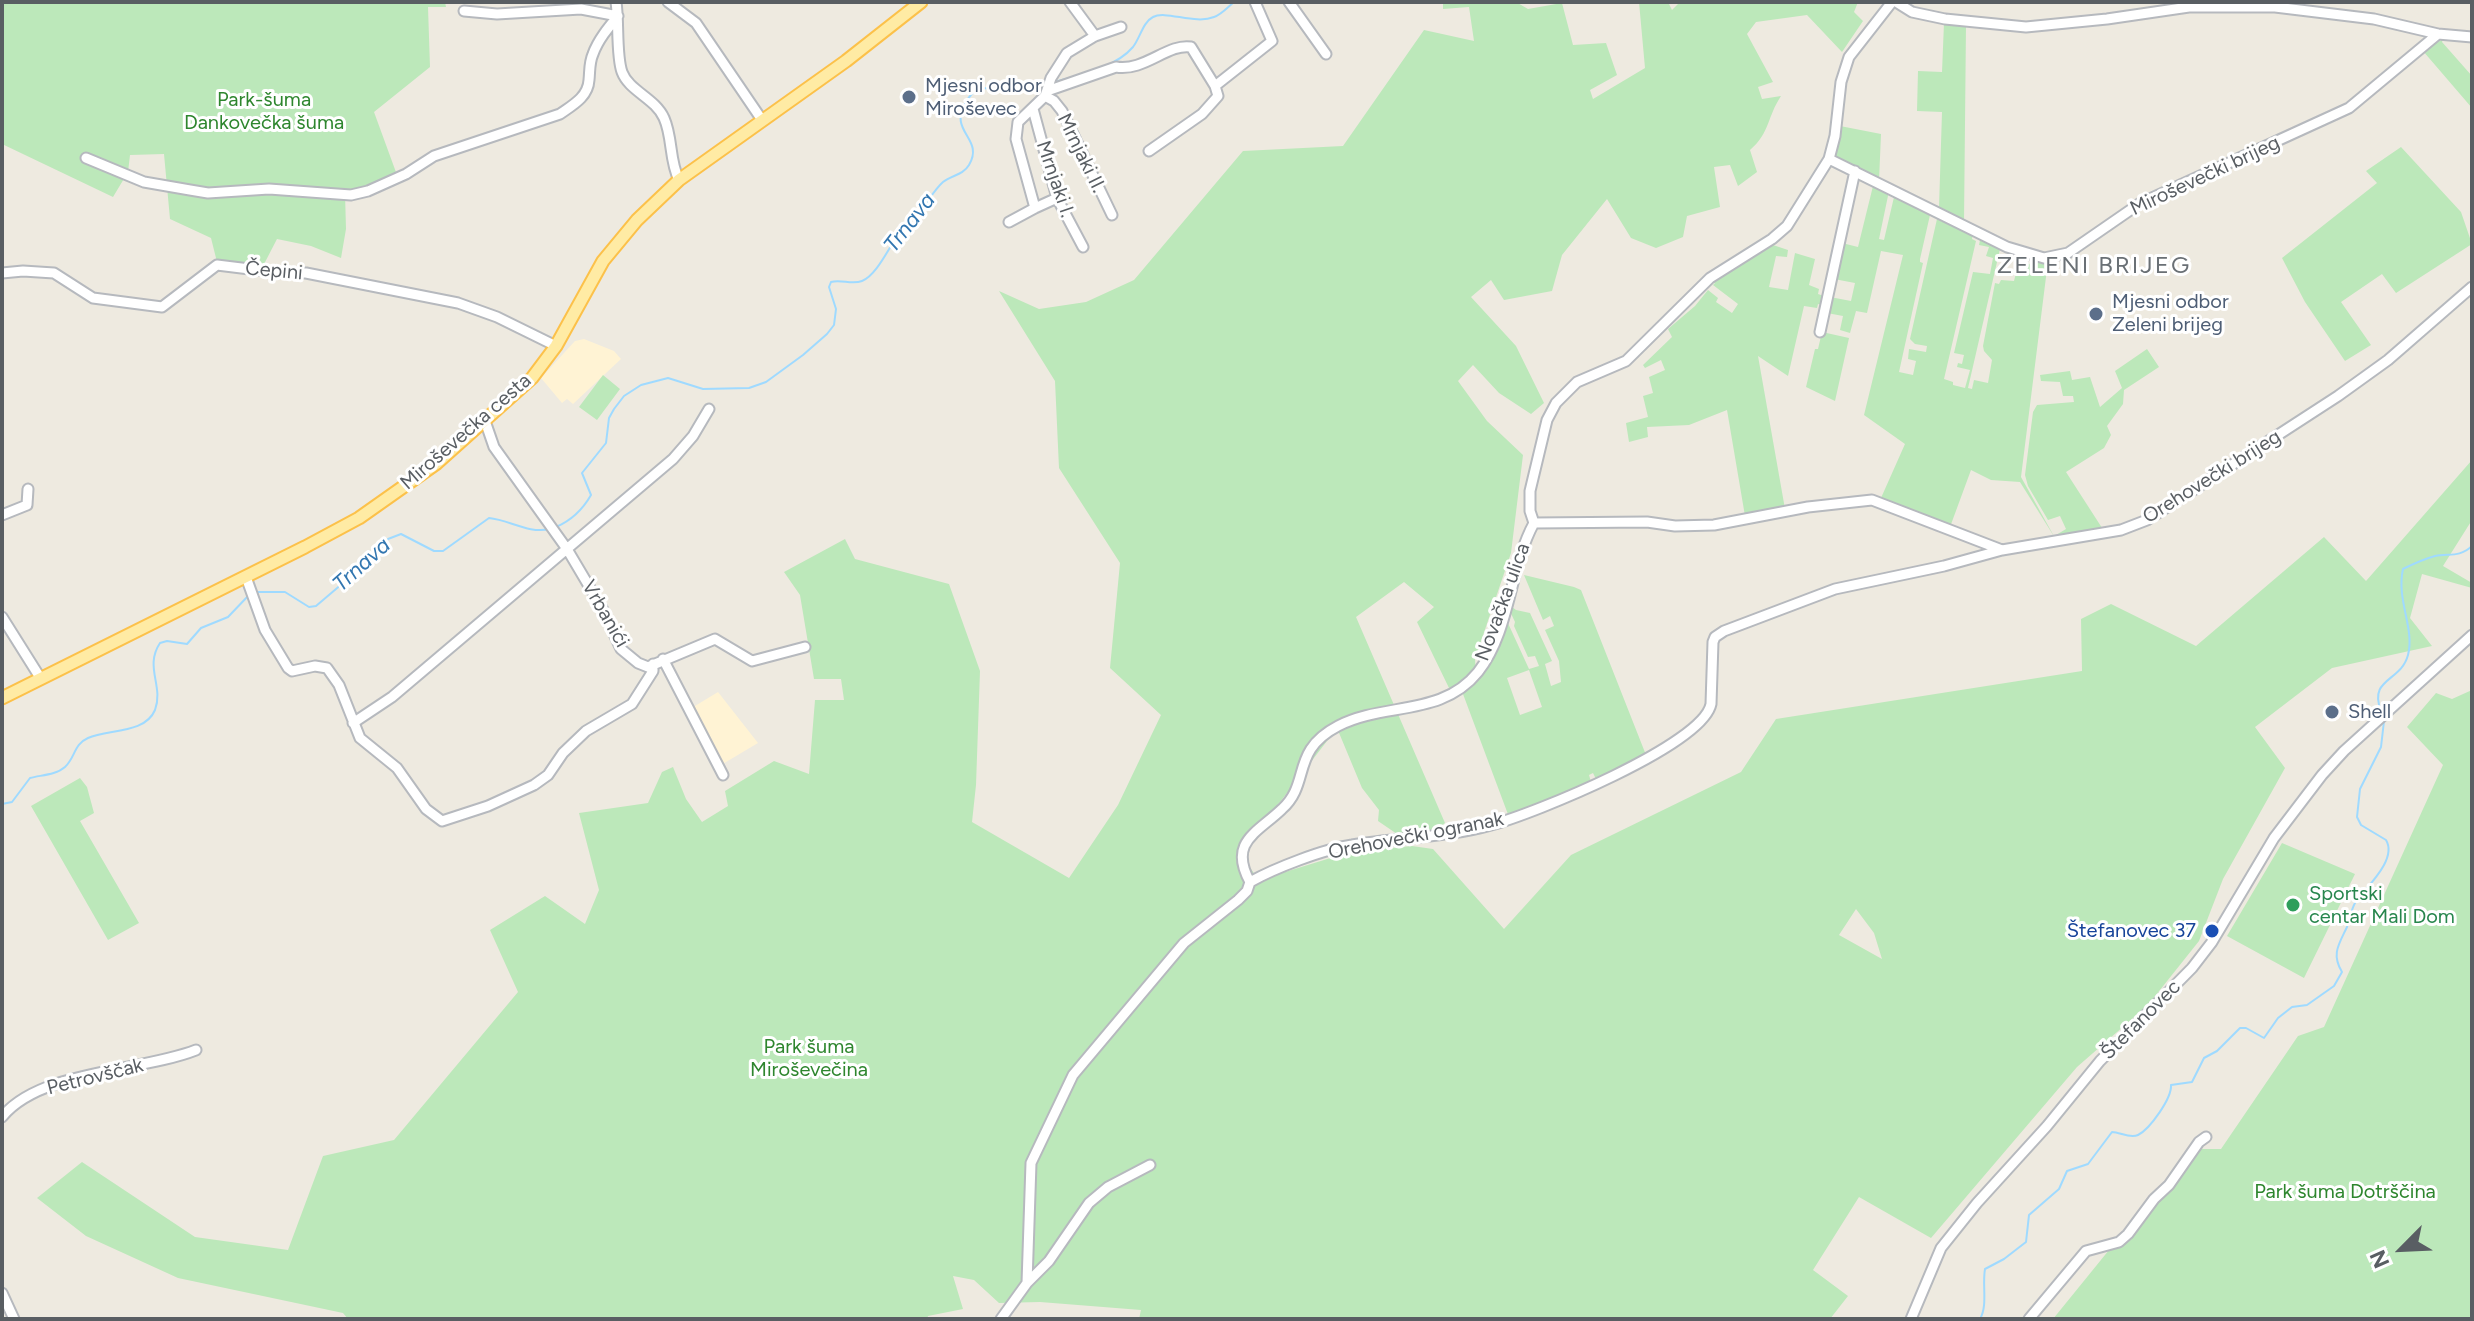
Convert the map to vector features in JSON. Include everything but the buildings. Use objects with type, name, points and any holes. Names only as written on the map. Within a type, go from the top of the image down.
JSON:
[{"type":"main road","name":"Miroševečka cesta","points":[[2,698],[359,518],[437,463],[532,378],[556,346],[603,261],[637,220],[679,180],[846,61],[921,2]]},
{"type":"street","points":[[616,2],[622,73],[653,102],[665,119],[672,167],[679,180]]},
{"type":"street","points":[[668,2],[696,23],[762,120]]},
{"type":"street","points":[[1070,2],[1095,36]]},
{"type":"street","points":[[1215,86],[1272,41],[1255,2]]},
{"type":"street","points":[[1289,2],[1326,54]]},
{"type":"street","points":[[1894,2],[1912,12],[1945,19],[2026,27],[2189,7],[2275,7],[2374,19],[2438,34],[2472,37]]},
{"type":"street","name":"Novačka ulica","points":[[1250,882],[1242,864],[1246,842],[1254,830],[1286,806],[1297,787],[1306,754],[1321,737],[1363,715],[1427,705],[1469,681],[1477,672],[1493,644],[1521,551],[1534,523],[1530,511],[1530,491],[1547,420],[1562,395],[1577,382],[1626,361],[1710,278],[1778,234],[1806,199],[1829,159],[1838,121],[1841,82],[1849,57],[1894,2]]},
{"type":"street","points":[[464,11],[497,14],[581,9],[618,16]]},
{"type":"street","points":[[86,158],[144,182],[208,193],[269,189],[351,195],[368,191],[406,174],[434,156],[500,136],[568,108],[585,95],[592,56],[604,33],[618,16]]},
{"type":"street","points":[[1035,208],[1016,139],[1018,122],[1033,109],[1048,88],[1067,53],[1095,36],[1121,27]]},
{"type":"street","name":"Miroševečki brijeg","points":[[1829,159],[2007,247],[2033,256],[2051,258],[2068,253],[2139,204],[2349,108],[2438,34]]},
{"type":"street","points":[[1048,88],[1116,67],[1125,69],[1148,63],[1184,46],[1191,47],[1218,96],[1202,114],[1149,151]]},
{"type":"street","name":"Mrnjaki II.","points":[[1048,88],[1112,215]]},
{"type":"street","name":"Mrnjaki I.","points":[[1033,109],[1057,198],[1083,247]]},
{"type":"street","points":[[1820,332],[1855,171]]},
{"type":"street","points":[[1009,222],[1057,198]]},
{"type":"street","name":"Čepini","points":[[2,273],[54,273],[93,298],[162,307],[217,265],[306,273],[458,303],[497,317],[556,346]]},
{"type":"street","name":"Orehovečki brijeg","points":[[2002,550],[2121,530],[2147,520],[2338,396],[2388,360],[2472,287]]},
{"type":"street","points":[[353,723],[392,697],[673,459],[693,436],[709,409]]},
{"type":"street","name":"Vrbanići","points":[[485,421],[494,447],[567,549],[602,608],[621,649],[648,667],[658,662]]},
{"type":"street","points":[[2,515],[27,505],[28,489]]},
{"type":"street","points":[[1534,523],[1714,525],[1808,507],[1872,500],[2002,550]]},
{"type":"street","name":"Orehovečki ogranak","points":[[1250,882],[1343,846],[1490,826],[1565,797],[1665,749],[1701,722],[1711,704],[1713,642],[1718,634],[1835,589],[2002,550]]},
{"type":"street","points":[[246,577],[265,630],[288,668],[292,671],[315,666],[327,668],[339,685],[360,738],[397,768],[426,809],[442,821],[521,793],[541,780],[586,731],[632,704],[658,662],[715,639],[752,661],[805,647]]},
{"type":"street","points":[[2,617],[41,679]]},
{"type":"street","name":"Štefanovec","points":[[1911,1319],[1941,1248],[2100,1061],[2192,968],[2212,942],[2274,838],[2298,805],[2344,751],[2472,635]]},
{"type":"street","points":[[658,662],[723,775]]},
{"type":"street","points":[[1027,1283],[1031,1163],[1073,1075],[1184,943],[1238,900],[1247,891],[1250,882]]},
{"type":"street","name":"Petrovščak","points":[[2,1117],[21,1099],[44,1089],[76,1078],[196,1050]]},
{"type":"street","points":[[2029,1319],[2086,1251],[2119,1242],[2128,1234],[2206,1137]]},
{"type":"street","points":[[1001,1319],[1027,1283],[1049,1261],[1089,1203],[1108,1187],[1150,1165]]},
{"type":"street","points":[[2,1293],[14,1319]]},
{"type":"shaded area","points":[[584,339],[614,351],[621,359],[573,404],[567,399],[562,403],[541,378],[575,341]]},
{"type":"shaded area","points":[[718,692],[758,743],[721,765],[690,709]]},
{"type":"green space","name":"Park-šuma Dankovečka šuma","points":[[2,2],[445,2],[446,7],[428,7],[430,67],[374,112],[397,175],[345,193],[346,229],[341,258],[311,246],[277,239],[262,268],[217,262],[211,238],[170,219],[164,154],[130,155],[128,172],[113,197],[2,144]]},
{"type":"green space","name":"Park šuma Miroševečina","points":[[1443,2],[1516,2],[1528,9],[1562,3],[1573,45],[1606,43],[1617,75],[1590,90],[1593,99],[1645,68],[1639,2],[1668,2],[1672,10],[1680,2],[1858,2],[1854,12],[1863,21],[1842,52],[1807,15],[1756,22],[1747,34],[1773,82],[1758,87],[1762,99],[1781,96],[1765,131],[1750,150],[1757,172],[1738,186],[1730,165],[1714,167],[1720,207],[1687,216],[1683,237],[1656,248],[1631,238],[1607,199],[1562,255],[1552,291],[1504,300],[1491,280],[1471,297],[1516,346],[1544,403],[1531,414],[1499,393],[1473,365],[1458,381],[1487,421],[1523,455],[1511,553],[1475,659],[1476,676],[1507,621],[1529,669],[1539,666],[1535,656],[1528,657],[1508,607],[1512,607],[1530,613],[1552,661],[1545,664],[1551,686],[1561,682],[1559,661],[1545,630],[1554,626],[1550,616],[1543,620],[1524,575],[1581,590],[1646,755],[1596,779],[1593,773],[1589,775],[1591,782],[1509,817],[1460,686],[1449,688],[1417,622],[1434,607],[1404,582],[1356,617],[1445,823],[1426,838],[1397,834],[1378,821],[1379,810],[1362,788],[1337,728],[1240,854],[1259,880],[1350,852],[1412,846],[1433,849],[1504,929],[1571,855],[1741,772],[1776,719],[2082,671],[2081,619],[2111,604],[2196,646],[2324,537],[2366,581],[2472,460],[2472,520],[2443,566],[2472,583],[2472,588],[2422,574],[2410,618],[2432,646],[2332,668],[2255,727],[2285,768],[2223,879],[2199,941],[2148,1005],[2077,1067],[1931,1238],[1859,1197],[1813,1270],[1848,1296],[1830,1319],[1139,1319],[1141,1310],[1040,1302],[999,1303],[974,1280],[953,1276],[963,1309],[928,1316],[927,1319],[348,1319],[343,1313],[178,1278],[86,1236],[37,1198],[82,1162],[195,1237],[288,1250],[323,1156],[394,1140],[518,992],[490,930],[545,896],[585,924],[599,890],[579,813],[648,803],[662,772],[673,767],[686,799],[702,822],[728,806],[725,791],[774,761],[809,774],[815,700],[844,700],[841,679],[814,679],[800,595],[784,572],[845,539],[855,559],[949,584],[980,671],[972,822],[1069,878],[1118,805],[1161,715],[1110,668],[1120,563],[1059,468],[1055,381],[999,291],[1039,309],[1086,302],[1134,280],[1243,151],[1343,146],[1424,30],[1474,41],[1469,7],[1443,9]],"holes":[[[1529,670],[1542,707],[1520,715],[1507,678]],[[1856,909],[1874,933],[1882,959],[1839,935]]]},
{"type":"green space","points":[[1944,23],[1966,25],[1964,222],[1939,208],[1942,112],[1917,111],[1918,71],[1942,72]]},
{"type":"green space","points":[[2443,39],[2442,42],[2472,76],[2472,108],[2423,51]]},
{"type":"green space","points":[[1840,126],[1881,134],[1879,181],[1835,158]]},
{"type":"green space","points":[[2401,147],[2461,212],[2472,244],[2396,293],[2382,274],[2341,302],[2371,345],[2345,361],[2305,302],[2282,258],[2377,183],[2366,171]]},
{"type":"green space","points":[[1873,186],[1889,191],[1879,239],[1884,240],[1894,197],[1930,215],[1920,259],[1923,263],[1899,372],[1913,375],[1916,361],[1908,359],[1909,349],[1926,352],[1927,346],[1915,344],[1910,339],[1937,219],[1943,222],[1945,219],[1973,234],[1972,239],[1976,241],[1944,379],[1953,382],[1953,385],[1965,388],[1970,370],[1957,367],[1958,363],[1962,364],[1964,355],[1954,353],[1973,272],[1990,274],[1993,258],[1986,256],[1989,247],[1979,245],[1980,240],[2000,249],[1968,388],[1972,389],[1974,380],[1988,383],[1992,360],[1983,346],[1995,283],[2014,281],[2018,265],[2024,259],[2032,265],[2035,260],[2048,261],[2021,477],[2055,538],[2020,482],[1991,480],[1971,470],[1950,527],[1881,498],[1905,444],[1864,415],[1903,255],[1881,251],[1867,313],[1856,311],[1850,333],[1840,330],[1843,316],[1827,313],[1830,297],[1851,301],[1855,283],[1834,279],[1842,243],[1858,247]]},
{"type":"green space","points":[[1770,244],[1788,250],[1787,257],[1776,256],[1769,287],[1788,290],[1795,253],[1815,259],[1809,285],[1819,289],[1818,294],[1824,296],[1822,305],[1818,304],[1817,308],[1804,306],[1788,376],[1758,356],[1785,509],[1745,516],[1727,410],[1689,425],[1647,427],[1648,437],[1629,442],[1626,423],[1648,417],[1643,396],[1653,393],[1649,377],[1665,370],[1661,360],[1645,368],[1643,365],[1672,337],[1668,329],[1708,290],[1718,298],[1716,302],[1732,313],[1738,304],[1712,281]]},
{"type":"green space","points":[[1822,332],[1849,338],[1835,401],[1806,387]]},
{"type":"green space","points":[[2147,349],[2159,367],[2124,390],[2123,404],[2107,426],[2111,435],[2104,448],[2066,472],[2104,531],[2061,539],[2056,535],[2066,529],[2060,516],[2048,520],[2025,475],[2033,412],[2037,405],[2074,402],[2073,396],[2063,396],[2060,382],[2041,381],[2040,375],[2070,371],[2072,380],[2090,377],[2100,407],[2122,388],[2115,371]]},
{"type":"green space","points":[[603,375],[620,389],[597,420],[579,407]]},
{"type":"green space","name":"Park šuma Dotrščina","points":[[2472,690],[2472,1319],[2053,1319],[2191,1149],[2221,1149],[2298,1036],[2324,1027],[2443,765],[2407,727],[2436,693],[2452,699]]},
{"type":"green space","points":[[80,778],[87,787],[94,813],[80,821],[139,923],[108,940],[31,806]]},
{"type":"green space","name":"Sportski centar Mali Dom","points":[[2282,843],[2355,874],[2304,978],[2227,936]]},
{"type":"waterway","name":"Trnava","points":[[1055,82],[1097,70],[1117,60],[1133,47],[1153,17],[1165,15],[1206,19],[1219,15],[1234,2]]},
{"type":"waterway","name":"Trnava","points":[[556,527],[576,514],[591,495],[582,473],[606,443],[609,418],[624,396],[641,385],[668,378],[703,389],[749,388],[766,382],[803,355],[834,325],[836,309],[829,287],[831,282],[858,282],[868,278],[903,228],[940,185],[969,165],[973,148],[963,128],[961,112],[971,95],[982,88],[1009,90],[1045,82]]},
{"type":"waterway","name":"Trnava","points":[[255,592],[285,592],[309,607],[316,606],[376,555],[388,539],[401,534],[434,551],[443,551],[489,518],[534,530],[550,529]]},
{"type":"waterway","name":"Štefanovec","points":[[2381,711],[2379,692],[2404,664],[2410,645],[2402,592],[2403,569],[2435,556],[2463,552],[2472,546]]},
{"type":"waterway","name":"Trnava","points":[[2,804],[12,802],[30,778],[65,767],[77,747],[88,738],[135,727],[150,718],[157,701],[154,660],[160,643],[187,644],[201,628],[228,617],[249,595]]},
{"type":"waterway","name":"Štefanovec","points":[[1980,1319],[1984,1308],[1985,1269],[2026,1242],[2029,1215],[2059,1189],[2067,1171],[2088,1164],[2112,1132],[2132,1136],[2143,1132],[2164,1105],[2171,1085],[2192,1082],[2204,1058],[2217,1051],[2240,1028],[2264,1038],[2278,1018],[2292,1007],[2307,1005],[2334,986],[2342,972],[2337,949],[2354,906],[2388,856],[2386,840],[2361,825],[2357,817],[2360,789],[2381,747],[2384,721]]},
{"type":"place","name":"Mjesni odbor Miroševec","points":[[909,97]]},
{"type":"place","name":"Mjesni odbor Zeleni brijeg","points":[[2096,314]]},
{"type":"place","name":"Shell","points":[[2332,712]]},
{"type":"place","name":"Sportski centar Mali Dom","points":[[2293,905]]},
{"type":"place","name":"Štefanovec 37","points":[[2212,931]]},
{"type":"district","name":"ZELENI BRIJEG","points":[[2094,266]]}]
